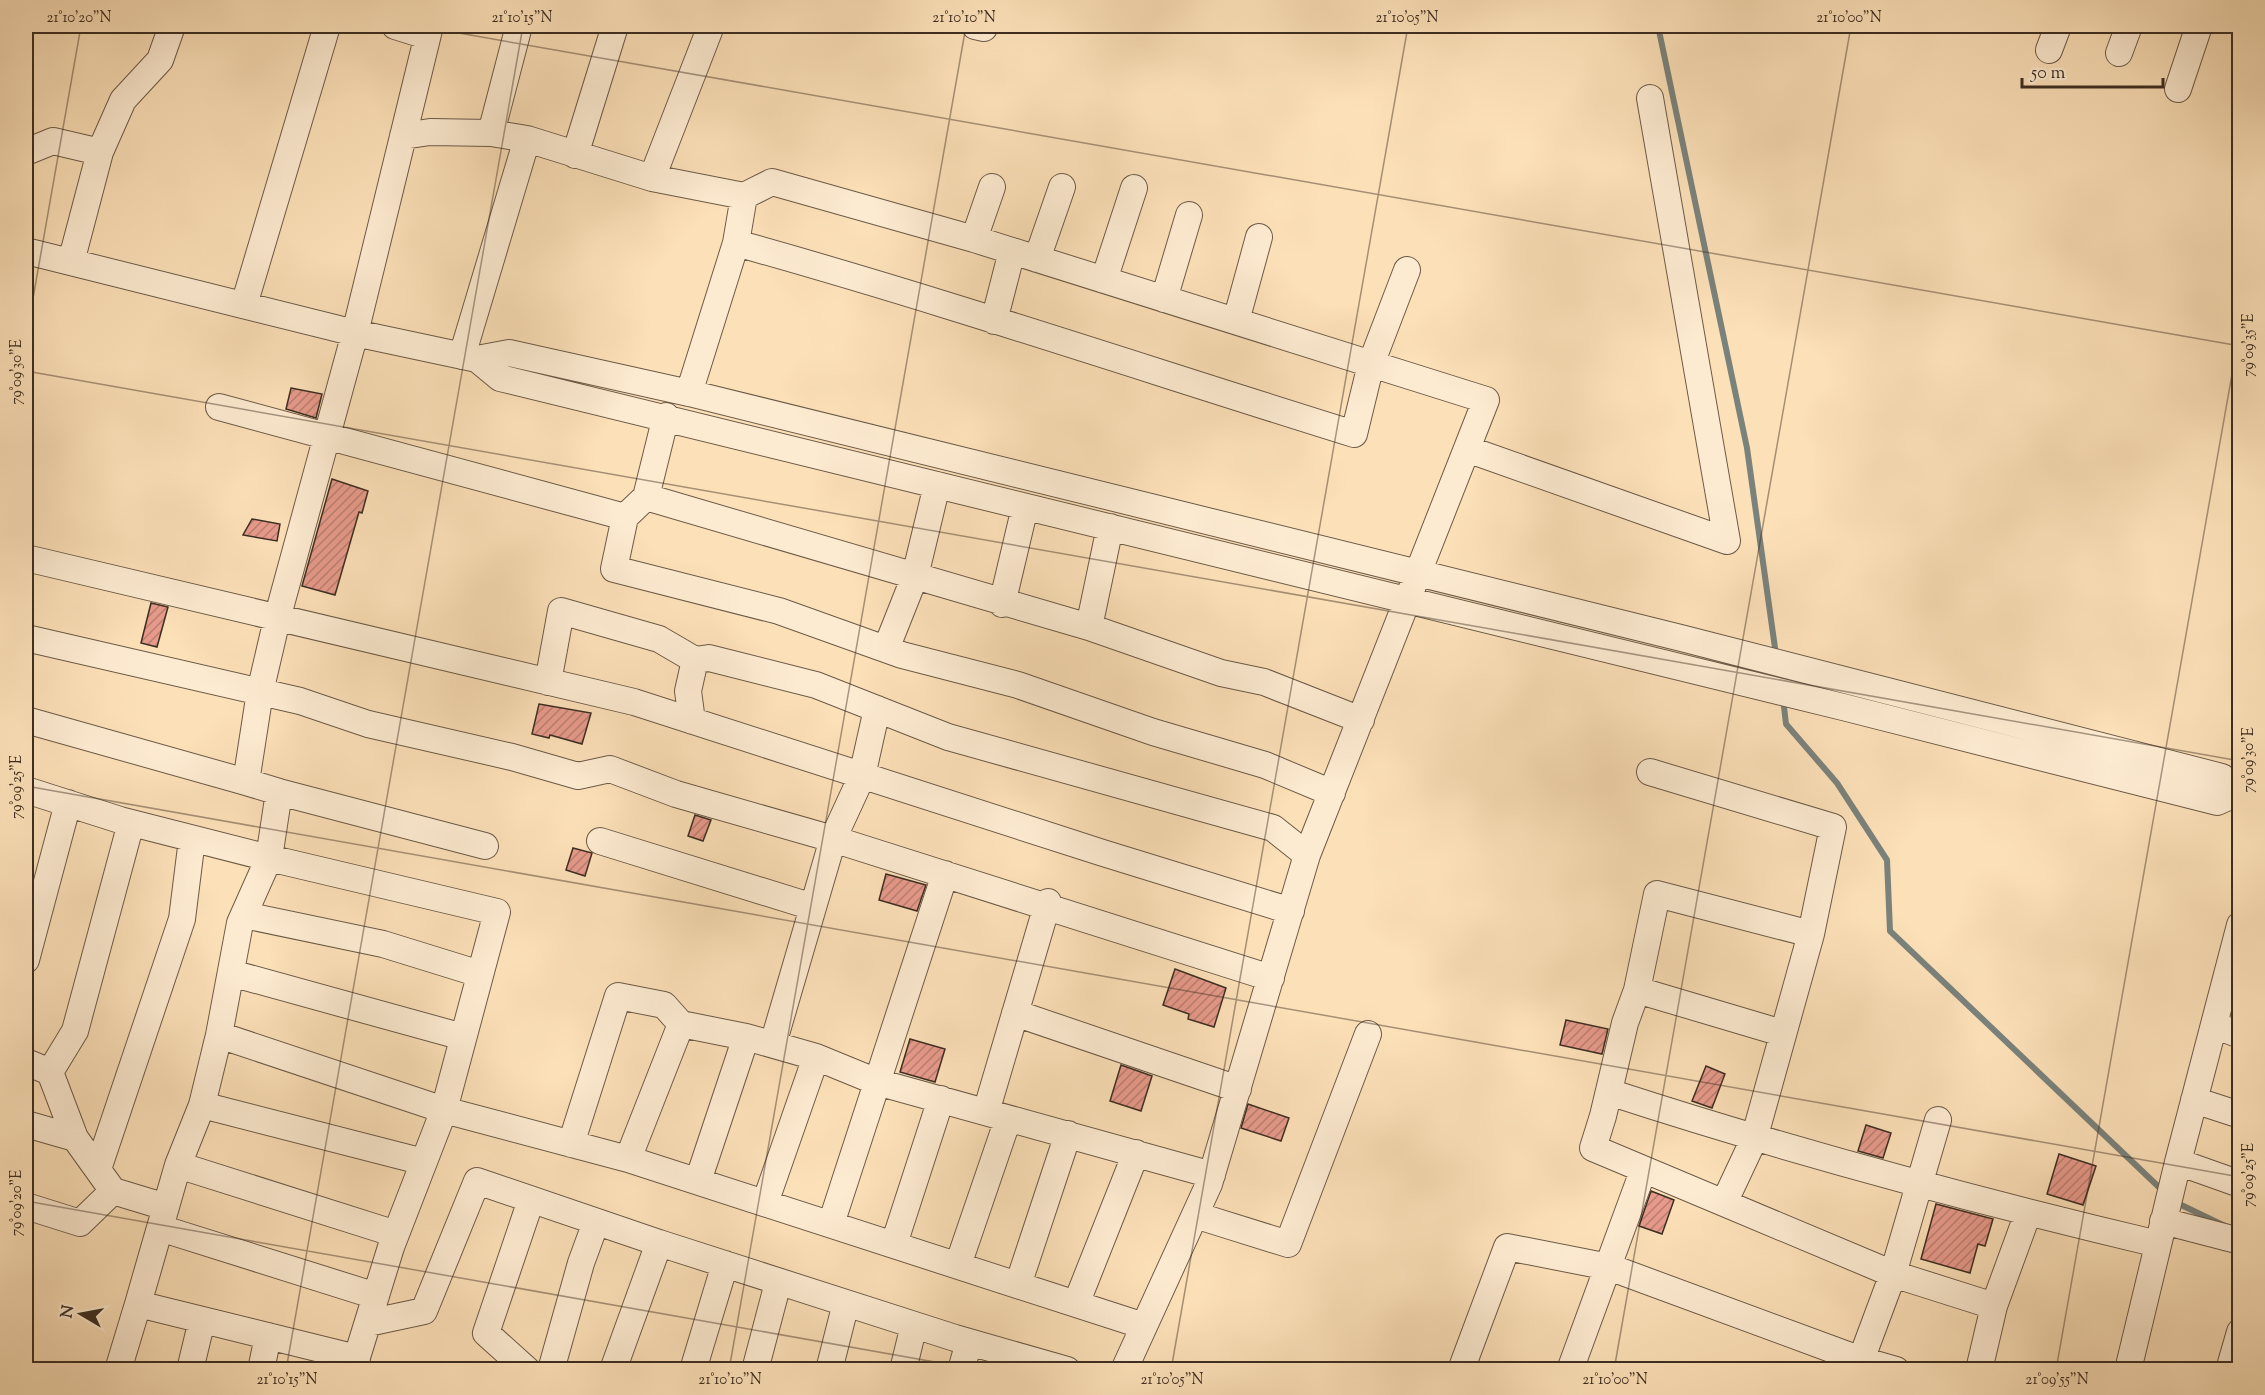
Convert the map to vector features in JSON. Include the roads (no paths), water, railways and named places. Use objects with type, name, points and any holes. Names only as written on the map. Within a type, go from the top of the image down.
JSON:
[{"type":"street","points":[[70,262],[100,152],[123,100],[160,60],[172,26]]},
{"type":"street","points":[[244,306],[327,26]]},
{"type":"street","points":[[246,782],[260,692],[355,333],[429,31],[394,26]]},
{"type":"street","points":[[490,133],[519,26]]},
{"type":"street","points":[[575,155],[615,26]]},
{"type":"street","points":[[652,177],[711,26]]},
{"type":"street","points":[[2049,50],[2058,26]]},
{"type":"street","points":[[2119,52],[2129,26]]},
{"type":"street","points":[[2178,89],[2199,26]]},
{"type":"street","points":[[1467,449],[1727,541],[1650,98]]},
{"type":"street","points":[[403,136],[430,132],[490,133],[527,139],[652,177],[744,196],[772,182],[974,239],[1486,400],[1307,855],[1212,1175],[1124,1370]]},
{"type":"street","points":[[470,358],[527,139]]},
{"type":"street","points":[[26,152],[53,141],[100,152]]},
{"type":"street","points":[[974,239],[992,187]]},
{"type":"street","points":[[1037,259],[1062,187]]},
{"type":"street","points":[[1104,280],[1134,188]]},
{"type":"street","points":[[689,393],[736,243],[744,196]]},
{"type":"street","points":[[1164,299],[1189,215]]},
{"type":"street","points":[[1236,321],[1258,237]]},
{"type":"street","points":[[736,243],[864,279],[1354,434],[1371,364],[1407,270]]},
{"type":"street","points":[[26,251],[355,333],[470,358],[509,353],[689,393],[1419,573],[2222,777],[2237,795],[2217,802],[666,416],[500,378],[470,358]]},
{"type":"street","points":[[994,321],[1012,251]]},
{"type":"street","points":[[219,407],[624,517]]},
{"type":"street","points":[[666,416],[646,497],[624,517],[614,568],[779,611],[886,649],[1018,685],[1153,732],[1265,765],[1332,793]]},
{"type":"street","points":[[886,649],[915,576],[937,485]]},
{"type":"street","points":[[646,497],[1002,604],[1089,627],[1221,673],[1264,682],[1361,720]]},
{"type":"street","points":[[1002,604],[1025,507]]},
{"type":"street","points":[[1089,627],[1110,526]]},
{"type":"street","points":[[26,558],[634,702],[1291,911]]},
{"type":"street","points":[[548,682],[561,610],[659,639],[695,660],[709,658],[816,685],[948,737],[1273,828],[1307,855]]},
{"type":"street","points":[[26,638],[300,701],[369,724],[512,757],[578,776],[610,769],[676,794],[1048,905],[1270,978]]},
{"type":"street","points":[[692,721],[688,691],[695,660]]},
{"type":"street","points":[[773,1044],[833,839],[861,776],[877,709]]},
{"type":"street","points":[[26,720],[279,792],[485,846]]},
{"type":"street","points":[[1650,772],[1833,826],[1811,934],[1754,1139],[1724,1203]]},
{"type":"street","points":[[26,790],[131,823],[497,912],[444,1110],[396,1234],[355,1364],[268,1336],[138,1304]]},
{"type":"street","points":[[118,1370],[178,1165],[202,1106],[244,915],[269,858],[279,792]]},
{"type":"street","points":[[26,960],[68,803]]},
{"type":"street","points":[[50,1072],[75,1031],[131,823]]},
{"type":"street","points":[[98,1169],[182,920],[192,838]]},
{"type":"street","points":[[600,841],[813,907]]},
{"type":"street","points":[[831,1224],[945,874]]},
{"type":"street","points":[[1811,934],[1658,894],[1637,990],[1624,1023],[1609,1092],[1593,1148],[1643,1171],[1893,1274],[1994,1306]]},
{"type":"street","points":[[958,1265],[997,1116],[1015,1013],[1048,905]]},
{"type":"street","points":[[244,915],[383,944],[480,974]]},
{"type":"street","points":[[2128,1370],[2194,1100],[2236,954],[2240,925]]},
{"type":"street","points":[[231,973],[463,1037]]},
{"type":"street","points":[[1637,990],[1782,1033]]},
{"type":"street","points":[[571,1144],[618,996],[664,1005],[681,1024],[773,1044],[816,1057],[877,1082],[1212,1175]]},
{"type":"street","points":[[1015,1013],[1238,1089]]},
{"type":"street","points":[[628,1159],[681,1024]]},
{"type":"street","points":[[2214,1025],[2240,1035]]},
{"type":"street","points":[[1195,1215],[1288,1244],[1368,1034]]},
{"type":"street","points":[[219,1035],[444,1110],[628,1159],[698,1181],[1144,1326]]},
{"type":"street","points":[[698,1181],[746,1037]]},
{"type":"street","points":[[765,1203],[816,1057]]},
{"type":"street","points":[[26,1062],[50,1072],[75,1138],[113,1191],[163,1218],[376,1296]]},
{"type":"street","points":[[1609,1092],[1754,1139],[2028,1213],[2164,1217],[2240,1241]]},
{"type":"street","points":[[894,1244],[942,1099]]},
{"type":"street","points":[[2194,1100],[2240,1115]]},
{"type":"street","points":[[202,1106],[424,1162]]},
{"type":"street","points":[[1862,1360],[1893,1274],[1938,1120]]},
{"type":"street","points":[[26,1124],[75,1138]]},
{"type":"street","points":[[1018,1285],[1068,1134]]},
{"type":"street","points":[[1076,1304],[1136,1153]]},
{"type":"street","points":[[2178,1162],[2240,1184]]},
{"type":"street","points":[[178,1165],[396,1234]]},
{"type":"street","points":[[1570,1370],[1643,1171]]},
{"type":"street","points":[[368,1323],[424,1311],[477,1181],[778,1283],[1050,1367]]},
{"type":"street","points":[[26,1206],[81,1223],[113,1191]]},
{"type":"street","points":[[527,1370],[486,1333],[531,1200]]},
{"type":"street","points":[[1979,1370],[1994,1306],[2028,1213]]},
{"type":"street","points":[[551,1370],[581,1263],[596,1222]]},
{"type":"street","points":[[613,1370],[659,1243]]},
{"type":"street","points":[[1461,1370],[1507,1247],[1609,1267],[1862,1360],[1896,1370]]},
{"type":"street","points":[[693,1370],[725,1264]]},
{"type":"street","points":[[755,1370],[778,1283]]},
{"type":"street","points":[[829,1370],[846,1303]]},
{"type":"street","points":[[190,1370],[202,1320]]},
{"type":"street","points":[[903,1370],[914,1325]]},
{"type":"street","points":[[2233,1366],[2240,1332]]},
{"type":"street","points":[[261,1370],[268,1336]]},
{"type":"street","points":[[961,1370],[969,1342]]},
{"type":"waterway","points":[[1658,26],[1747,448],[1776,655]]},
{"type":"waterway","points":[[1783,698],[1786,724],[1837,783],[1887,860],[1890,931],[2163,1191]]},
{"type":"waterway","points":[[2175,1202],[2225,1226]]}]
